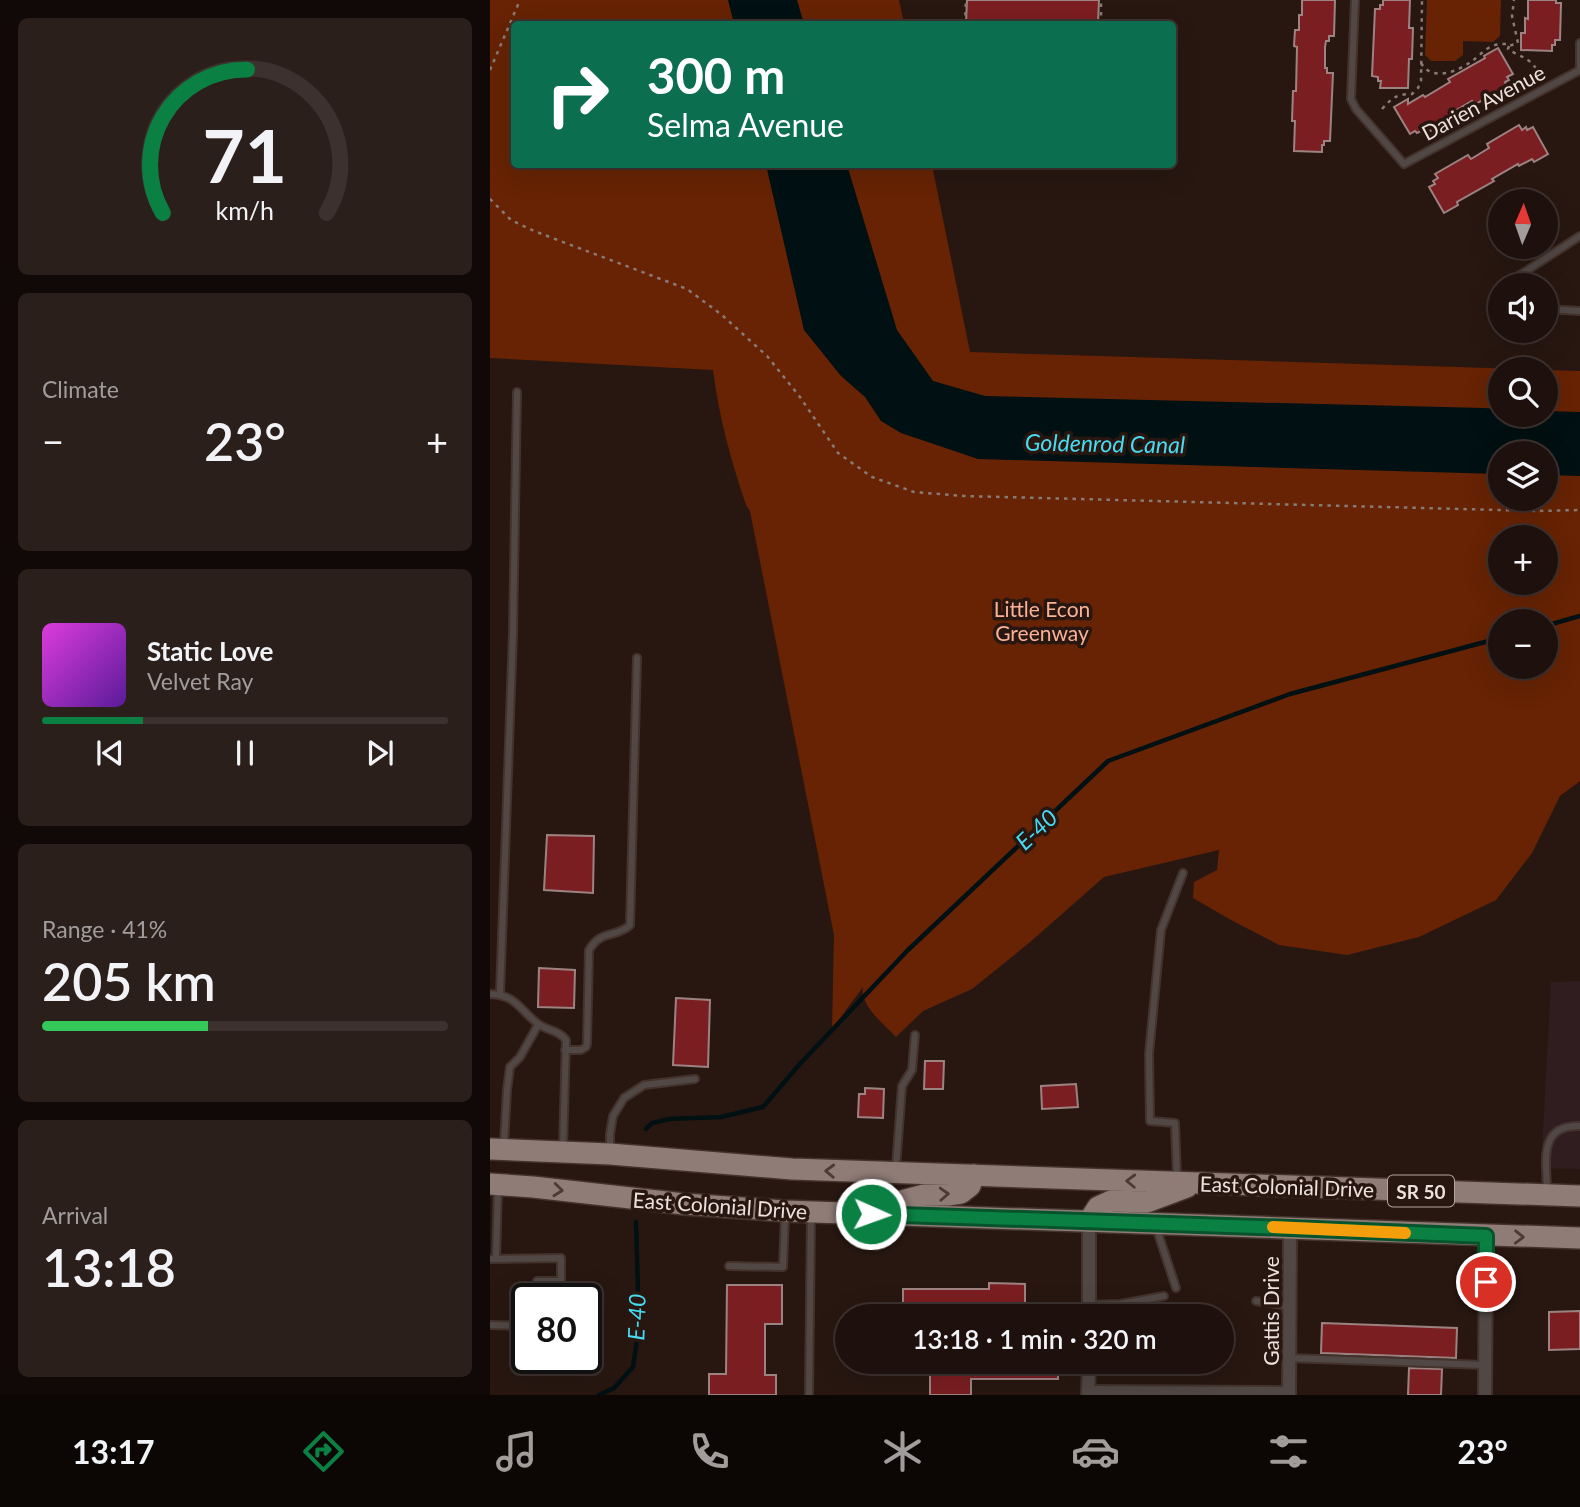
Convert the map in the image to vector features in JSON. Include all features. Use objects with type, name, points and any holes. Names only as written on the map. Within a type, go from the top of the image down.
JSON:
[{"type":"highway","name":"East Colonial Drive","points":[[497,1150],[610,1154],[792,1169],[1580,1196]]},
{"type":"highway","points":[[857,1214],[924,1195],[961,1193],[970,1186],[974,1175]]},
{"type":"highway","points":[[1089,1221],[1098,1207],[1111,1201],[1147,1202],[1199,1183]]},
{"type":"highway","name":"East Colonial Drive","points":[[494,1185],[785,1211],[1580,1238]]},
{"type":"street","points":[[1089,1221],[1089,1304]]},
{"type":"street","name":"Gattis Drive","points":[[1289,1394],[1290,1228]]},
{"type":"street","points":[[1485,1395],[1486,1236]]},
{"type":"street","points":[[1088,1374],[1088,1393],[1289,1394]]},
{"type":"lane","name":"Darien Avenue","points":[[1355,0],[1351,99],[1356,109],[1404,164],[1580,70]]},
{"type":"lane","points":[[1580,43],[1580,70]]},
{"type":"lane","points":[[1523,273],[1580,236]]},
{"type":"lane","points":[[1558,310],[1580,311]]},
{"type":"lane","points":[[500,995],[513,646],[517,392]]},
{"type":"lane","points":[[565,1050],[581,1050],[587,1044],[589,950],[594,941],[624,931],[630,925],[637,658]]},
{"type":"lane","points":[[1176,1182],[1175,1123],[1150,1121],[1149,1054],[1161,930],[1183,873]]},
{"type":"lane","points":[[490,994],[514,1000],[538,1025],[561,1033],[566,1040],[563,1152]]},
{"type":"lane","points":[[497,1150],[510,1067],[520,1057],[538,1025]]},
{"type":"lane","points":[[896,1173],[902,1086],[912,1070],[915,1035]]},
{"type":"lane","points":[[610,1154],[613,1116],[624,1098],[644,1084],[695,1079]]},
{"type":"lane","points":[[1547,1195],[1547,1145],[1555,1132],[1568,1126],[1580,1126]]},
{"type":"lane","points":[[494,1185],[493,1259],[561,1258],[561,1281],[537,1281]]},
{"type":"lane","points":[[729,1266],[783,1267],[785,1211]]},
{"type":"lane","points":[[809,1395],[811,1212]]},
{"type":"lane","points":[[1155,1223],[1176,1288]]},
{"type":"lane","points":[[1121,1304],[1164,1296]]},
{"type":"lane","points":[[1256,1301],[1289,1306]]},
{"type":"lane","points":[[490,1325],[511,1326]]},
{"type":"lane","points":[[1289,1358],[1485,1364]]},
{"type":"path","points":[[490,70],[520,0]]},
{"type":"path","points":[[965,21],[966,0]]},
{"type":"path","points":[[1101,0],[1101,21]]},
{"type":"path","points":[[1382,109],[1391,99],[1401,94],[1412,94],[1421,81],[1422,0]]},
{"type":"path","points":[[1421,63],[1424,69],[1439,75],[1468,64],[1487,48],[1498,44],[1508,46],[1518,43],[1512,16],[1514,0]]},
{"type":"path","points":[[1508,46],[1515,54],[1532,62],[1537,70]]},
{"type":"path","points":[[490,199],[511,220],[534,231],[687,289],[722,315],[767,356],[800,397],[838,453],[872,477],[914,492],[964,496],[1580,510]]},
{"type":"shaded area","points":[[1580,981],[1580,1169],[1541,1168],[1551,982]]},
{"type":"green space","name":"Little Econ Greenway","points":[[490,0],[899,0],[903,21],[511,21],[511,168],[933,168],[970,352],[1488,368],[1488,427],[1558,427],[1558,370],[1580,371],[1580,781],[1560,796],[1532,853],[1496,900],[1419,937],[1347,955],[1279,945],[1193,898],[1194,882],[1217,870],[1219,850],[1104,877],[972,989],[923,1011],[896,1037],[865,1001],[863,987],[832,1029],[834,935],[750,511],[735,472],[713,370],[490,358]]},
{"type":"green space","points":[[1427,0],[1501,0],[1500,36],[1493,42],[1463,41],[1463,55],[1455,61],[1431,61],[1425,55]]},
{"type":"water","points":[[728,0],[797,0],[803,21],[733,21]]},
{"type":"water","name":"Goldenrod Canal","points":[[767,168],[848,168],[897,330],[933,381],[985,396],[1488,408],[1488,427],[1558,427],[1558,411],[1580,412],[1580,476],[1558,475],[1558,441],[1488,441],[1488,474],[978,459],[901,433],[881,421],[865,397],[841,376],[804,330]]},
{"type":"building","points":[[967,0],[1099,0],[1098,21],[966,21]]},
{"type":"building","points":[[1302,0],[1335,0],[1334,36],[1329,36],[1325,47],[1325,68],[1327,73],[1333,73],[1330,141],[1324,141],[1322,152],[1294,151],[1295,121],[1292,121],[1297,47],[1294,46],[1295,30],[1299,30],[1299,15],[1302,15]]},
{"type":"building","points":[[1383,0],[1410,0],[1409,28],[1413,28],[1408,88],[1380,88],[1381,81],[1372,76],[1375,9],[1380,9]]},
{"type":"building","points":[[1528,0],[1556,0],[1556,3],[1561,3],[1560,40],[1555,40],[1552,51],[1521,50],[1521,33],[1525,33],[1525,18],[1528,19]]},
{"type":"building","points":[[1498,48],[1513,74],[1507,77],[1507,87],[1474,105],[1472,101],[1453,112],[1456,117],[1423,135],[1421,131],[1410,134],[1394,107],[1408,99],[1408,104],[1423,95],[1425,97],[1450,82],[1448,79]]},
{"type":"building","points":[[1519,125],[1522,130],[1533,127],[1548,154],[1534,162],[1532,159],[1519,166],[1518,164],[1444,213],[1429,187],[1435,184],[1433,181],[1438,178],[1435,174],[1468,155],[1471,159],[1489,148],[1487,144]]},
{"type":"building","points":[[547,835],[594,836],[593,893],[544,890]]},
{"type":"building","points":[[539,968],[575,970],[574,1008],[538,1007]]},
{"type":"building","points":[[676,998],[710,1000],[708,1067],[673,1065]]},
{"type":"building","points":[[925,1061],[944,1061],[943,1089],[924,1089]]},
{"type":"building","points":[[1076,1084],[1078,1107],[1042,1109],[1041,1086]]},
{"type":"building","points":[[865,1088],[884,1089],[883,1118],[858,1117],[859,1094],[865,1094]]},
{"type":"building","points":[[989,1283],[1025,1284],[1025,1304],[903,1304],[903,1289],[989,1289]]},
{"type":"building","points":[[727,1285],[782,1285],[782,1324],[765,1324],[765,1375],[776,1375],[776,1395],[709,1395],[709,1374],[726,1374]]},
{"type":"building","points":[[1580,1311],[1580,1349],[1549,1350],[1549,1312]]},
{"type":"building","points":[[1322,1323],[1457,1328],[1456,1358],[1321,1353]]},
{"type":"building","points":[[1409,1368],[1442,1369],[1441,1395],[1408,1395]]},
{"type":"building","points":[[930,1374],[1058,1374],[1058,1379],[971,1379],[971,1395],[930,1395]]},
{"type":"waterway","name":"E-40","points":[[1558,622],[1580,616]]},
{"type":"waterway","name":"E-40","points":[[646,1129],[652,1123],[669,1119],[721,1117],[763,1107],[798,1066],[908,950],[1108,761],[1290,694],[1488,641]]},
{"type":"waterway","name":"E-40","points":[[599,1395],[614,1388],[633,1367],[639,1326],[636,1222]]},
{"type":"slow traffic","points":[[1273,1227],[1405,1233]]},
{"type":"route","points":[[871,1214],[1486,1236],[1486,1282]]}]
